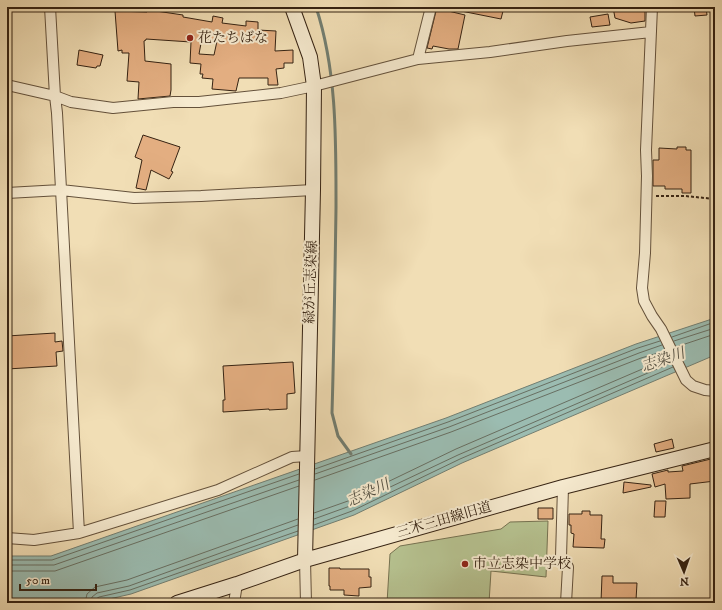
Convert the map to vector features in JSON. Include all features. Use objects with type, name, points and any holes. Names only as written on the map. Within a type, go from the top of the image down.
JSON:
[{"type":"street","points":[[50,7],[79,533]]},
{"type":"street","name":"緑が丘志染線","points":[[292,7],[310,58],[314,86],[305,560]]},
{"type":"street","points":[[418,59],[431,7]]},
{"type":"street","points":[[652,7],[646,150],[645,253],[642,288],[644,301],[652,316],[662,329],[686,380],[693,386],[705,390],[715,391]]},
{"type":"street","points":[[7,86],[55,96],[71,102],[113,108],[173,102],[199,102],[281,93],[418,59],[490,52],[567,41],[651,32]]},
{"type":"street","points":[[7,193],[61,190],[134,198],[313,190]]},
{"type":"street","name":"三木三田線旧道","points":[[177,603],[305,560],[563,487],[715,449]]},
{"type":"street","points":[[7,538],[34,540],[79,533],[218,490],[292,458],[307,456]]},
{"type":"street","points":[[563,487],[561,557],[568,567],[566,603]]},
{"type":"street","points":[[305,560],[306,603]]},
{"type":"street","points":[[234,603],[237,584]]},
{"type":"path","points":[[646,196],[685,196],[715,199]]},
{"type":"green space","name":"市立志染中学校","points":[[548,521],[546,577],[491,571],[489,603],[387,603],[390,554],[400,546],[501,529],[510,522]]},
{"type":"water","name":"志染川","points":[[715,318],[715,355],[462,463],[354,515],[131,594],[92,603],[7,603],[7,556],[51,556],[446,418],[636,344]]},
{"type":"building","points":[[147,7],[157,7],[156,11],[183,15],[183,17],[212,22],[213,16],[223,18],[222,23],[246,26],[246,21],[258,22],[258,30],[276,31],[275,51],[293,50],[293,63],[284,63],[284,68],[276,69],[278,85],[268,85],[268,78],[239,78],[236,91],[212,89],[213,79],[202,78],[203,74],[200,74],[201,64],[190,63],[191,42],[146,39],[144,41],[145,61],[171,64],[171,90],[170,96],[138,99],[139,82],[127,81],[129,53],[122,53],[122,50],[118,51],[115,11],[147,12]],"holes":[[[202,38],[217,41],[214,55],[199,54]]]},
{"type":"building","points":[[437,7],[445,7],[444,10],[465,15],[458,49],[433,46],[432,49],[427,48]]},
{"type":"building","points":[[461,7],[504,7],[501,19],[461,11]]},
{"type":"building","points":[[613,7],[645,7],[645,21],[631,23],[615,18]]},
{"type":"building","points":[[694,7],[706,7],[707,15],[695,16]]},
{"type":"building","points":[[608,14],[610,25],[592,27],[590,17]]},
{"type":"building","points":[[79,50],[103,55],[100,66],[97,66],[96,68],[77,65]]},
{"type":"building","points":[[143,135],[180,147],[171,171],[173,172],[169,179],[151,170],[146,190],[136,188],[142,160],[135,157]]},
{"type":"building","points":[[677,147],[686,147],[686,150],[691,150],[691,193],[682,193],[682,189],[665,189],[665,186],[653,186],[653,160],[659,160],[659,148],[677,149]]},
{"type":"building","points":[[55,333],[55,342],[62,341],[63,351],[56,352],[57,366],[7,369],[7,336]]},
{"type":"building","points":[[293,362],[295,393],[287,394],[287,409],[223,412],[223,400],[225,400],[223,366]]},
{"type":"building","points":[[672,439],[674,448],[656,452],[654,444]]},
{"type":"building","points":[[715,458],[715,481],[690,484],[690,498],[666,499],[665,484],[655,487],[652,474],[668,470],[668,472],[683,471],[682,466]]},
{"type":"building","points":[[624,482],[651,485],[651,487],[623,493]]},
{"type":"building","points":[[655,501],[666,501],[665,517],[654,517]]},
{"type":"building","points":[[538,508],[553,508],[553,519],[538,519]]},
{"type":"building","points":[[582,511],[590,511],[590,515],[602,515],[601,539],[605,539],[604,548],[573,547],[574,534],[571,533],[571,525],[569,525],[569,514],[582,514]]},
{"type":"building","points":[[329,568],[369,569],[371,587],[359,588],[359,596],[344,595],[344,590],[330,590]]},
{"type":"building","points":[[602,576],[613,576],[613,583],[637,583],[636,600],[625,599],[624,603],[601,602]]},
{"type":"waterway","points":[[316,7],[323,31],[332,81],[335,131],[336,208],[332,413],[338,436],[351,454]]},
{"type":"place","name":"花たちばな","points":[[190,38]]},
{"type":"place","name":"市立志染中学校","points":[[465,564]]}]
